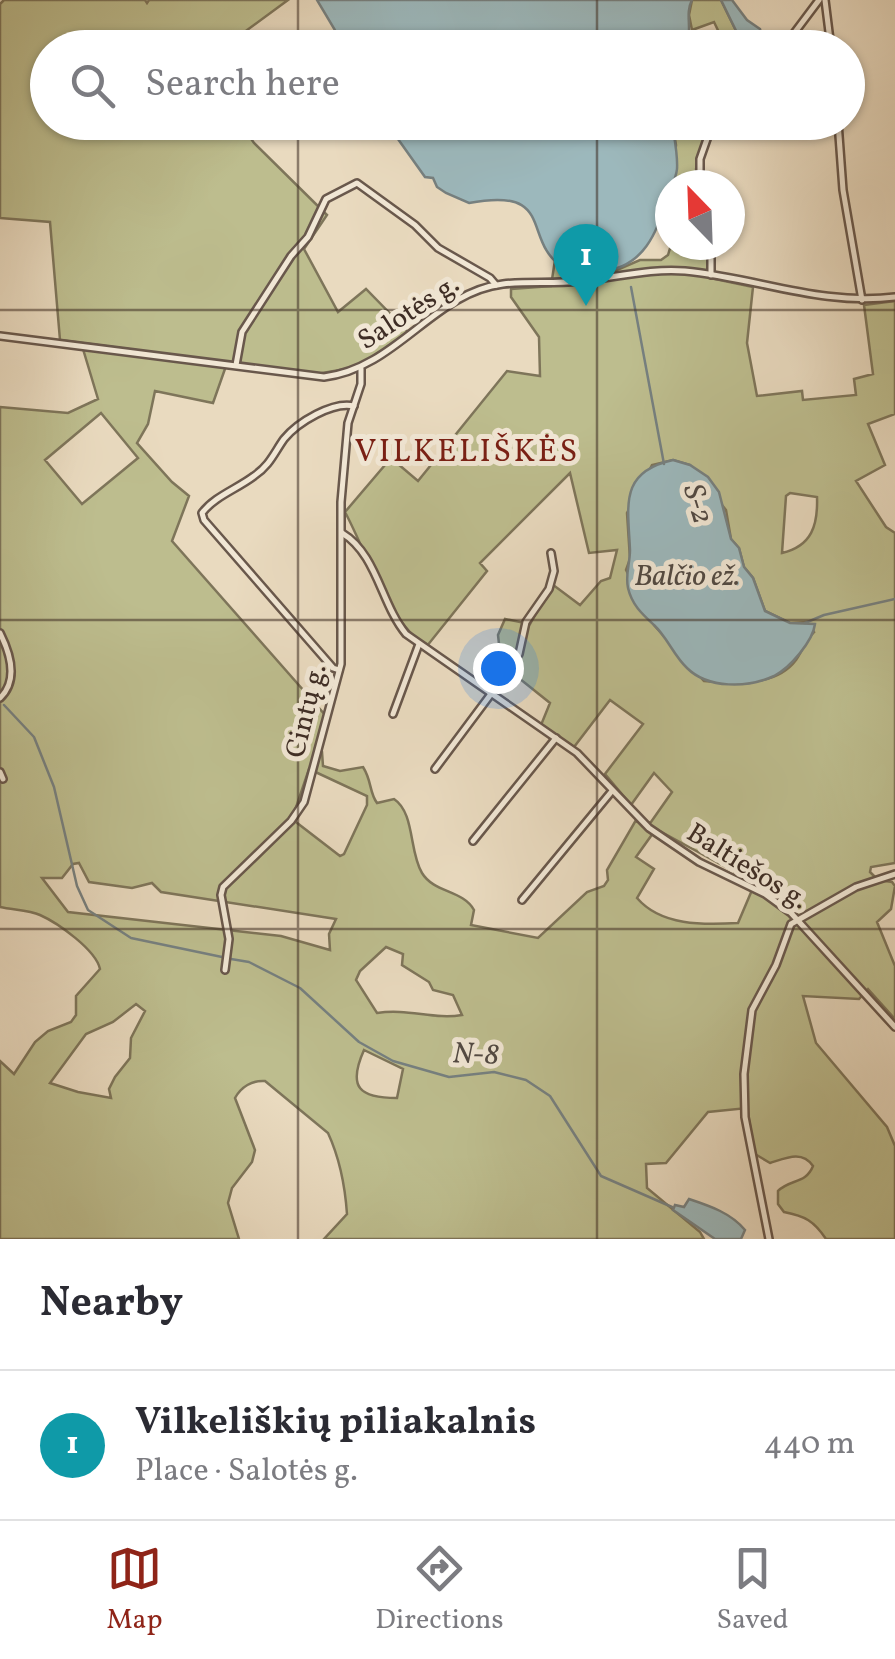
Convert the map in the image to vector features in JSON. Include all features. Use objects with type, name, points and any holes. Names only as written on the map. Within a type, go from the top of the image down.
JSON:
[{"type":"street","points":[[797,30],[822,0]]},
{"type":"street","points":[[822,0],[828,30]]},
{"type":"street","points":[[700,170],[707,140]]},
{"type":"street","points":[[839,140],[843,190],[862,300]]},
{"type":"street","points":[[236,365],[242,332],[291,256],[308,237],[326,199],[354,184],[415,225],[438,248],[496,285]]},
{"type":"street","points":[[711,260],[711,275]]},
{"type":"street","name":"Salotės g.","points":[[361,368],[454,303],[496,285],[576,282],[667,270],[810,296],[862,300],[895,296]]},
{"type":"street","points":[[0,336],[309,376],[337,375],[361,368]]},
{"type":"street","name":"Cintų g.","points":[[225,970],[228,939],[223,887],[291,821],[304,802],[340,670],[346,433],[361,368]]},
{"type":"street","points":[[340,670],[333,668],[202,513],[215,500],[254,477],[275,457],[283,440],[312,418],[337,406],[354,406]]},
{"type":"street","name":"Baltiešos g.","points":[[342,533],[366,558],[396,622],[419,644],[578,753],[649,828],[698,862],[765,894],[798,918],[895,1027]]},
{"type":"street","points":[[435,769],[519,654],[526,622],[549,589],[554,571],[551,553]]},
{"type":"street","points":[[0,632],[12,667],[9,687],[0,698]]},
{"type":"street","points":[[393,714],[419,644]]},
{"type":"street","points":[[473,841],[556,738]]},
{"type":"street","points":[[522,900],[612,792]]},
{"type":"street","points":[[769,1239],[745,1118],[746,1046],[754,1002],[776,965],[784,936],[798,918],[856,887],[895,874]]},
{"type":"green space","points":[[4,0],[288,0],[247,30],[30,30],[30,140],[252,140],[327,215],[304,249],[338,312],[366,289],[410,334],[362,366],[317,374],[60,340],[50,222],[0,218],[0,4]]},
{"type":"green space","points":[[692,0],[721,0],[736,30],[718,30],[714,22],[692,30]]},
{"type":"green space","points":[[675,140],[705,140],[696,170],[674,170]]},
{"type":"green space","points":[[555,260],[566,270],[617,270],[640,260],[709,260],[710,278],[753,287],[747,343],[757,396],[802,391],[803,400],[856,395],[854,379],[873,374],[864,305],[895,301],[895,414],[868,424],[885,465],[856,481],[886,527],[895,533],[895,863],[871,867],[870,872],[878,880],[895,886],[891,909],[877,922],[895,966],[895,1019],[868,989],[859,999],[803,996],[816,1043],[887,1127],[895,1146],[895,1239],[826,1239],[808,1220],[784,1212],[778,1204],[778,1191],[802,1179],[813,1166],[804,1158],[770,1163],[755,1154],[747,1108],[708,1112],[666,1163],[646,1164],[647,1188],[704,1239],[324,1239],[347,1214],[341,1172],[328,1133],[265,1081],[260,1081],[247,1085],[235,1098],[255,1150],[252,1162],[232,1188],[228,1203],[239,1239],[0,1239],[0,1061],[14,1074],[35,1042],[48,1031],[71,1022],[76,1015],[76,996],[100,969],[84,946],[56,924],[36,913],[0,907],[0,407],[68,413],[98,399],[83,349],[226,366],[213,403],[155,391],[148,424],[137,443],[189,496],[172,541],[326,716],[315,748],[322,752],[323,766],[340,771],[363,767],[377,803],[394,799],[401,805],[418,864],[427,880],[469,903],[474,910],[471,925],[538,938],[587,892],[604,886],[607,870],[636,820],[642,826],[651,822],[672,792],[654,773],[631,805],[605,774],[643,724],[610,700],[574,747],[541,725],[550,703],[510,671],[518,657],[499,644],[498,635],[505,619],[530,624],[552,584],[580,605],[601,581],[610,578],[617,550],[589,553],[570,473],[480,563],[487,571],[427,646],[414,636],[391,605],[345,512],[391,458],[418,481],[507,371],[540,376],[539,337],[511,297],[511,289],[551,286]],"holes":[[[101,413],[138,458],[82,504],[45,460]],[[673,460],[690,465],[726,510],[731,539],[739,548],[765,611],[790,623],[807,622],[814,632],[788,669],[766,679],[741,683],[704,681],[654,625],[626,570],[630,559],[627,513],[652,465]],[[790,493],[817,497],[816,517],[807,540],[782,553],[786,496]],[[309,769],[367,796],[367,805],[340,856],[292,819]],[[656,829],[755,883],[738,923],[683,922],[658,914],[637,898],[654,869],[636,857]],[[79,863],[89,882],[132,888],[152,883],[161,892],[336,919],[329,934],[330,950],[281,936],[68,912],[42,878],[62,878],[73,864]],[[386,947],[403,954],[402,965],[429,982],[433,990],[453,995],[462,1015],[377,1013],[356,980],[360,971]],[[136,1004],[145,1011],[131,1038],[130,1058],[109,1089],[111,1098],[50,1083],[86,1034],[113,1022]],[[364,1050],[403,1069],[397,1098],[366,1093],[357,1082]]]},
{"type":"water","points":[[317,0],[692,0],[689,30],[335,30]]},
{"type":"water","points":[[721,0],[732,0],[760,30],[736,30]]},
{"type":"water","points":[[399,140],[674,140],[677,157],[676,170],[655,170],[655,231],[646,246],[628,263],[592,272],[572,271],[551,257],[527,209],[515,202],[497,200],[469,203],[437,187],[433,178],[425,177]]},
{"type":"water","name":"Balčio ež.","points":[[673,460],[708,477],[719,492],[731,539],[739,548],[765,611],[790,623],[815,624],[800,653],[774,676],[752,683],[729,684],[696,675],[632,599],[627,578],[630,493],[643,473]]},
{"type":"water","points":[[689,1199],[733,1219],[745,1230],[741,1239],[715,1239],[673,1210],[675,1205],[684,1207]]},
{"type":"waterway","name":"S-2","points":[[631,287],[664,464]]},
{"type":"waterway","name":"S-2","points":[[805,623],[895,599]]},
{"type":"waterway","name":"N-8","points":[[4,705],[34,737],[54,787],[77,886],[88,910],[131,938],[222,957]]},
{"type":"waterway","name":"N-8","points":[[231,959],[249,962],[300,988],[359,1042],[393,1061],[449,1077],[494,1072],[526,1080],[550,1096],[601,1176],[672,1207]]},
{"type":"place","name":"Vilkeliškių piliakalnis","points":[[586,306]]},
{"type":"district","name":"VILKELIŠKĖS","points":[[467,453]]}]
